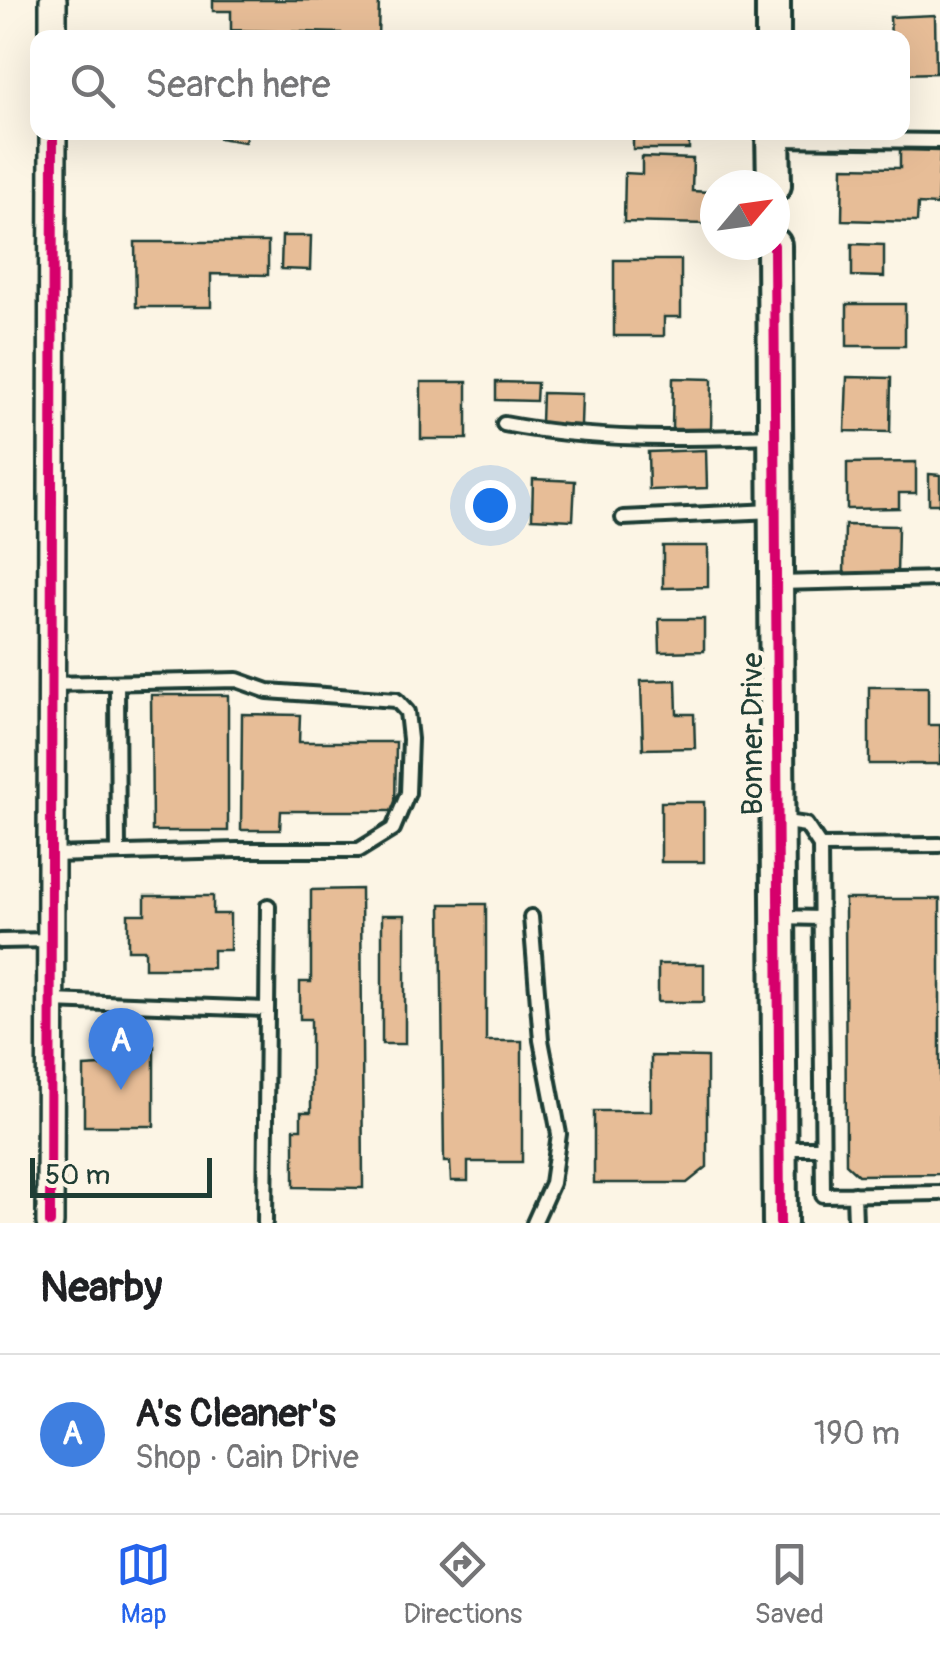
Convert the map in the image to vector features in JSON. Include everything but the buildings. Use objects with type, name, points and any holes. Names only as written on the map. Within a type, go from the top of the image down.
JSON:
[{"type":"street","points":[[53,0],[53,30]]},
{"type":"street","points":[[773,0],[773,30]]},
{"type":"street","points":[[50,1223],[52,140]]},
{"type":"street","points":[[774,140],[774,170]]},
{"type":"street","name":"Bonner Drive","points":[[774,260],[780,1223]]},
{"type":"lane","points":[[907,140],[940,141]]},
{"type":"lane","points":[[504,424],[544,432],[623,438],[775,436]]},
{"type":"lane","points":[[624,518],[776,510]]},
{"type":"lane","points":[[776,583],[940,579]]},
{"type":"lane","points":[[51,684],[237,680],[268,691],[396,700],[406,712],[410,739],[408,793],[393,829],[359,850],[51,855]]},
{"type":"lane","points":[[117,683],[118,853]]},
{"type":"lane","points":[[778,821],[806,825],[820,846],[823,1195],[940,1193]]},
{"type":"lane","points":[[820,846],[940,846]]},
{"type":"lane","points":[[266,1223],[268,906]]},
{"type":"lane","points":[[778,916],[818,918]]},
{"type":"lane","points":[[531,917],[541,1040],[559,1134],[552,1183],[534,1223]]},
{"type":"lane","points":[[0,941],[51,940]]},
{"type":"lane","points":[[50,1001],[266,1008]]},
{"type":"lane","points":[[780,1148],[822,1148]]},
{"type":"lane","points":[[854,1194],[855,1223]]},
{"type":"cycle path","points":[[50,1223],[53,140]]},
{"type":"cycle path","points":[[774,260],[780,1223]]},
{"type":"place","name":"A's Cleaner's","points":[[121,1090]]}]
